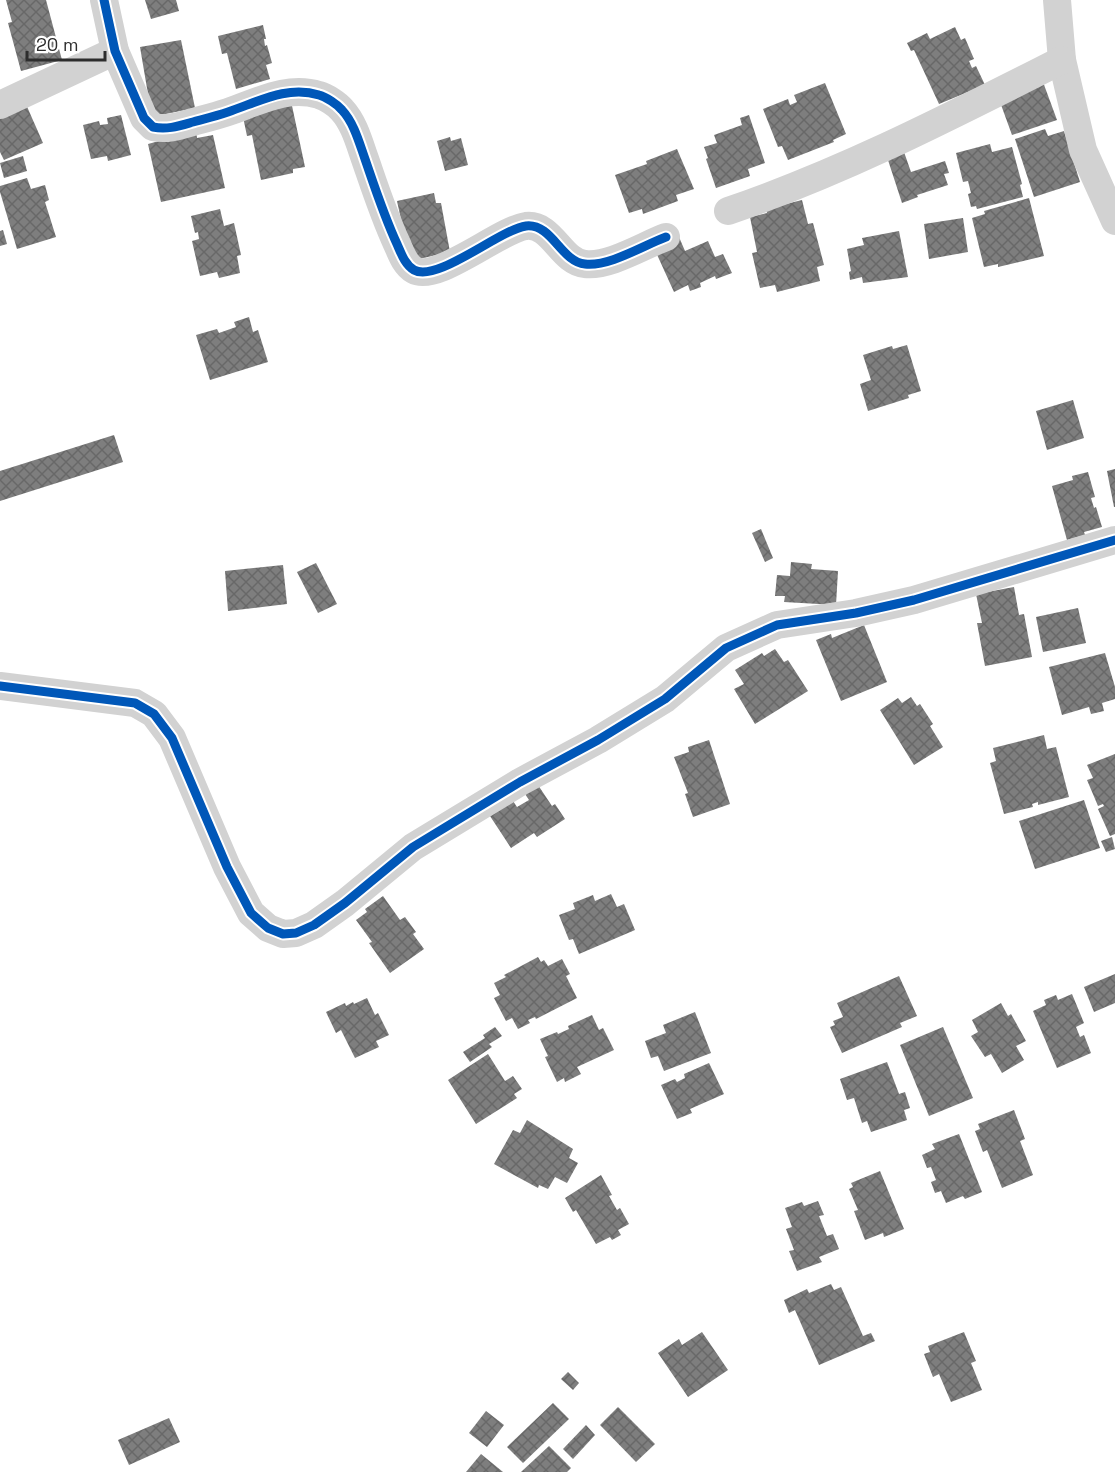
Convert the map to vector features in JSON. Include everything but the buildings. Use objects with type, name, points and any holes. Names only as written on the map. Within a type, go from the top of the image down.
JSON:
[{"type":"street","points":[[104,0],[115,51],[144,118],[153,127],[171,128],[299,90],[322,95],[342,109],[355,130],[386,220],[405,261],[412,269],[420,273],[440,269],[527,226],[539,229],[550,237],[570,259],[584,264],[597,264],[616,259],[666,237]]},
{"type":"street","points":[[1057,0],[1062,60],[1083,150],[1115,221]]},
{"type":"street","points":[[0,105],[115,51]]},
{"type":"street","points":[[728,211],[819,177],[1062,60]]},
{"type":"street","points":[[0,686],[135,703],[154,714],[172,738],[227,867],[251,913],[268,928],[283,934],[296,933],[314,925],[413,847],[520,782],[598,740],[665,699],[726,648],[777,625],[855,613],[914,600],[1115,540]]},
{"type":"cycle path","points":[[104,0],[115,51],[144,118],[153,127],[168,128],[183,125],[284,93],[307,92],[319,95],[337,105],[353,127],[392,233],[408,265],[414,270],[424,272],[437,269],[500,236],[526,226],[543,230],[569,257],[585,264],[615,259],[666,237]]},
{"type":"cycle path","points":[[0,686],[135,703],[154,714],[172,738],[227,867],[251,913],[268,928],[283,934],[296,933],[314,925],[345,903],[413,847],[520,782],[598,740],[665,699],[726,648],[777,625],[856,613],[914,600],[1115,540]]}]
